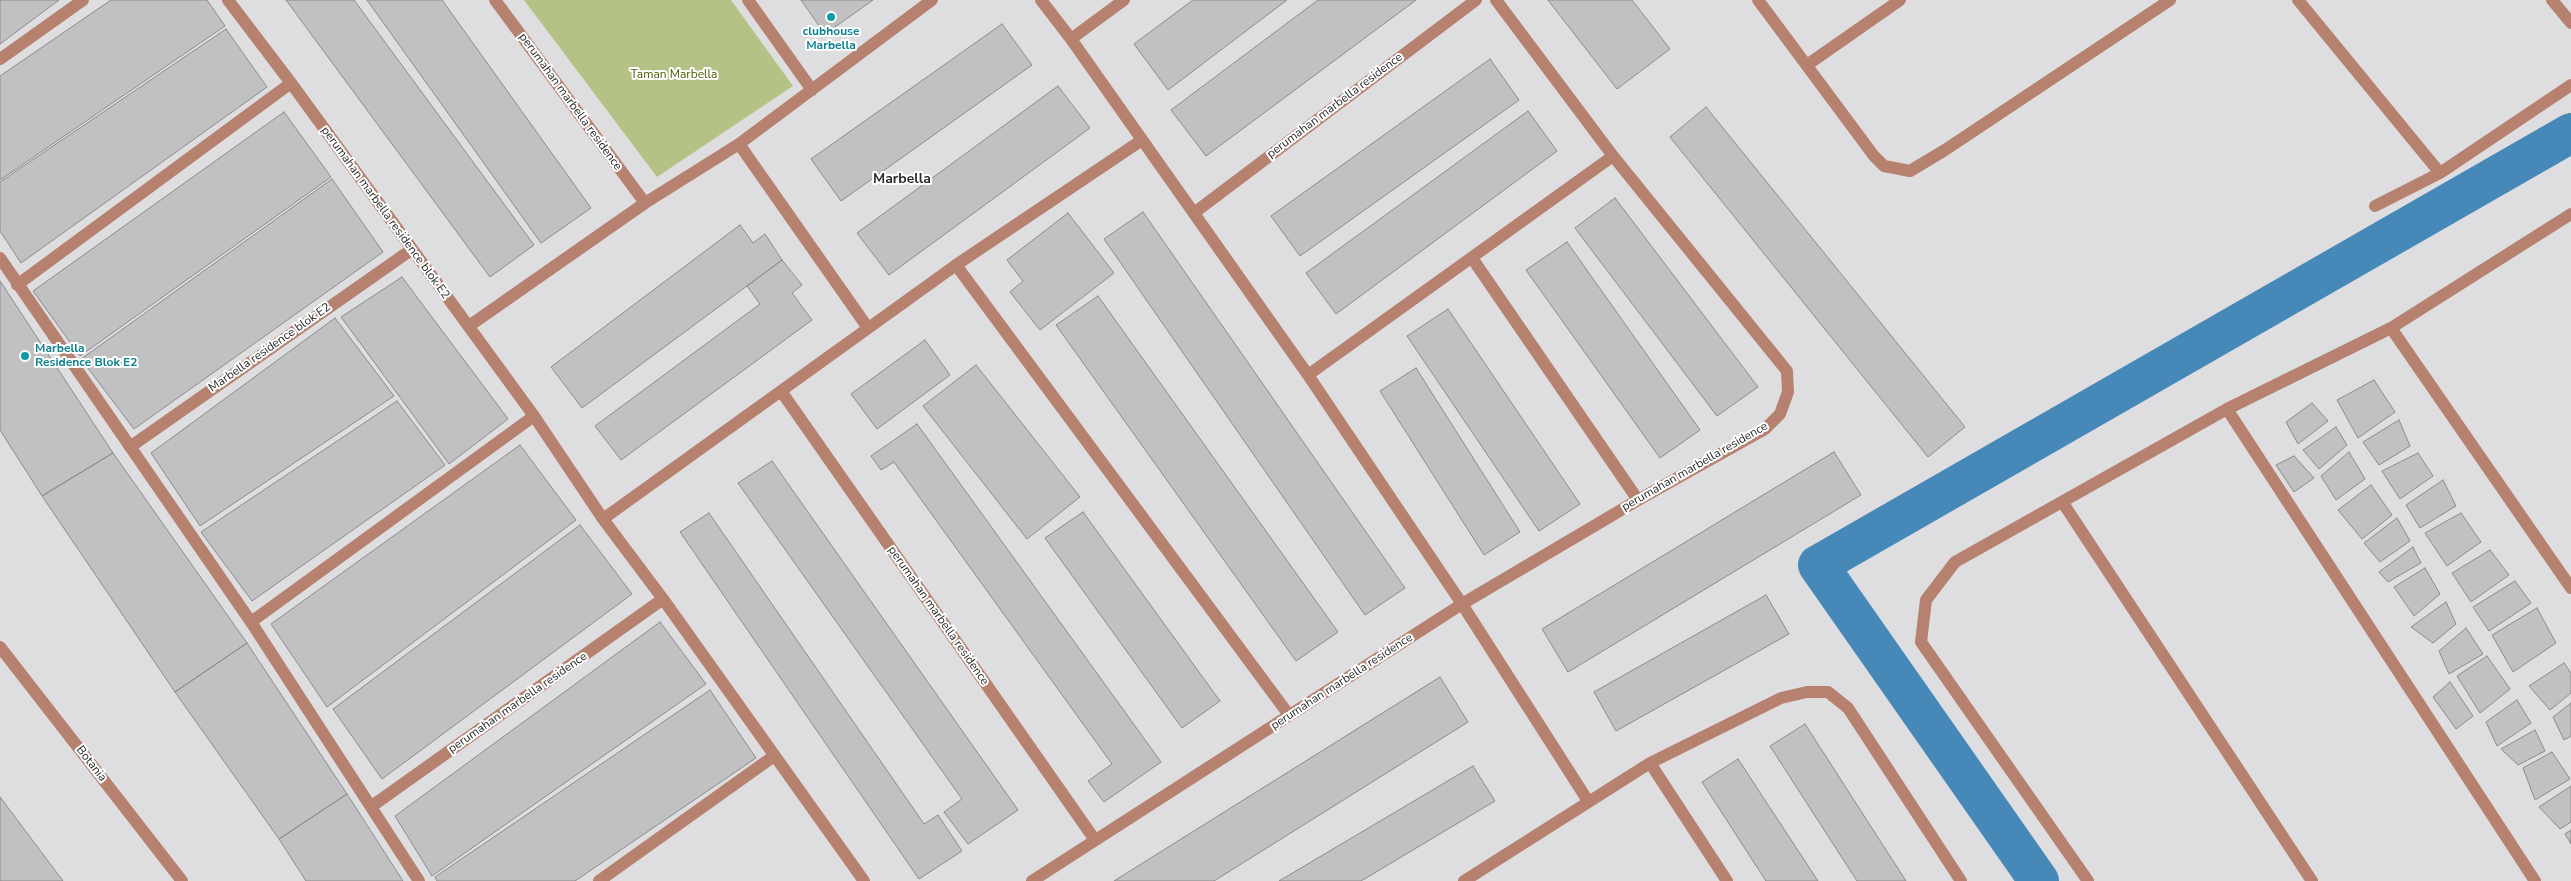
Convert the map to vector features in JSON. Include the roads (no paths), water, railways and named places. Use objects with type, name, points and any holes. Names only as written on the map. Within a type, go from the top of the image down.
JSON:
[{"type":"street","points":[[0,59],[83,0]]},
{"type":"street","name":"perumahan marbella residence","points":[[496,0],[645,203]]},
{"type":"street","points":[[748,0],[812,90]]},
{"type":"street","points":[[469,326],[645,203],[739,144],[932,0]]},
{"type":"street","points":[[1041,0],[1071,39],[1308,375],[1462,604],[1588,801]]},
{"type":"street","points":[[1071,39],[1124,0]]},
{"type":"street","name":"perumahan marbella residence","points":[[1194,213],[1476,0]]},
{"type":"street","name":"perumahan marbella residence","points":[[1032,881],[1462,604],[1638,500],[1765,429],[1780,414],[1788,392],[1787,372],[1613,156],[1496,0]]},
{"type":"street","points":[[1758,0],[1874,156],[1884,166],[1910,171],[1946,150],[2170,0]]},
{"type":"street","points":[[1807,65],[1900,0]]},
{"type":"street","points":[[2298,0],[2440,173]]},
{"type":"street","points":[[2552,0],[2571,23]]},
{"type":"street","name":"perumahan marbella residence blok E2","points":[[231,5],[291,83],[411,250],[534,416]]},
{"type":"street","points":[[17,285],[291,83]]},
{"type":"street","points":[[2374,206],[2440,173],[2571,85]]},
{"type":"street","points":[[603,519],[956,265],[1142,140]]},
{"type":"street","points":[[739,144],[868,328]]},
{"type":"street","points":[[1308,375],[1613,156]]},
{"type":"street","points":[[2088,881],[1921,642],[1926,600],[1955,562],[2063,503],[2227,409],[2391,328],[2569,219]]},
{"type":"street","name":"Marbella residence blok E2","points":[[130,447],[411,250]]},
{"type":"street","points":[[0,258],[251,622],[419,881]]},
{"type":"street","points":[[1472,258],[1638,500]]},
{"type":"street","points":[[956,265],[1289,715]]},
{"type":"street","points":[[2391,328],[2571,588]]},
{"type":"street","name":"perumahan marbella residence","points":[[780,391],[1095,840]]},
{"type":"street","points":[[2227,409],[2535,881]]},
{"type":"street","points":[[251,622],[534,416],[603,519],[663,599],[864,881]]},
{"type":"street","points":[[2063,503],[2312,881]]},
{"type":"street","name":"perumahan marbella residence","points":[[372,806],[663,599]]},
{"type":"street","name":"Botania","points":[[0,647],[182,881]]},
{"type":"street","points":[[1464,881],[1650,763],[1781,698],[1807,692],[1828,692],[1848,708],[1961,881]]},
{"type":"street","points":[[599,881],[774,756]]},
{"type":"street","points":[[1650,763],[1726,881]]},
{"type":"waterway","points":[[2039,881],[1818,565],[2571,133]]},
{"type":"place","name":"clubhouse Marbella","points":[[831,17]]},
{"type":"place","name":"Marbella Residence Blok E2","points":[[25,356]]},
{"type":"district","name":"Marbella","points":[[902,180]]},
{"type":"park label","name":"Taman Marbella","points":[[674,75]]}]
